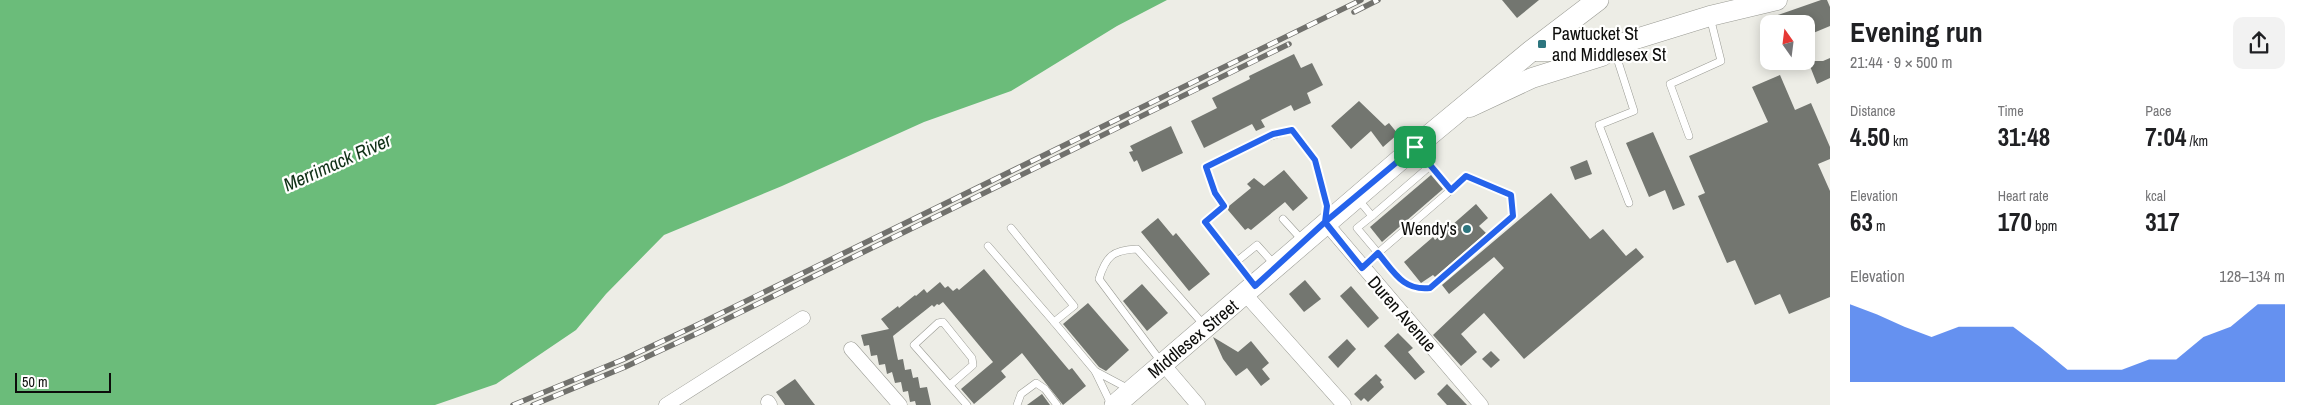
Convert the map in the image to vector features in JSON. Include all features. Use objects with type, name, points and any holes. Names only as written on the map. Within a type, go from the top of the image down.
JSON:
[{"type":"main road","points":[[1531,51],[1598,0]]},
{"type":"main road","name":"Middlesex Street","points":[[1453,116],[1532,78],[1602,56],[1613,46],[1710,16],[1777,0]]},
{"type":"main road","name":"Middlesex Street","points":[[1113,405],[1206,328],[1325,222],[1531,51],[1566,51],[1601,43],[1613,46]]},
{"type":"street","name":"Duren Avenue","points":[[1325,222],[1362,268],[1481,405]]},
{"type":"street","points":[[1250,290],[1344,405]]},
{"type":"street","points":[[666,405],[802,318]]},
{"type":"street","points":[[851,349],[900,405]]},
{"type":"street","points":[[1163,364],[1198,405]]},
{"type":"lane","points":[[1689,136],[1670,84],[1721,61],[1710,16]]},
{"type":"lane","points":[[1613,46],[1634,111],[1599,125],[1630,203]]},
{"type":"lane","points":[[1250,290],[1236,262],[1205,222],[1224,206],[1215,193],[1206,167],[1273,134],[1292,130],[1315,160],[1327,206],[1325,222]]},
{"type":"lane","points":[[1415,147],[1451,190]]},
{"type":"lane","points":[[1362,268],[1378,253],[1466,176],[1511,195],[1513,216],[1430,288],[1417,290],[1401,280],[1378,253],[1357,228],[1430,166]]},
{"type":"lane","points":[[1356,197],[1372,216]]},
{"type":"lane","points":[[1283,219],[1304,241]]},
{"type":"lane","points":[[1011,228],[1074,306],[1054,322]]},
{"type":"lane","points":[[1236,262],[1257,245],[1275,265]]},
{"type":"lane","points":[[988,246],[1094,371],[1113,405]]},
{"type":"lane","points":[[1163,364],[1099,279],[1104,262],[1120,250],[1137,249],[1206,328]]},
{"type":"lane","points":[[950,385],[973,365],[972,358],[943,322],[938,323],[914,345],[967,405]]},
{"type":"lane","points":[[1094,371],[1132,390]]},
{"type":"lane","points":[[1018,405],[1021,394],[1036,383],[1045,389],[1057,405]]},
{"type":"water","name":"Merrimack River","points":[[0,0],[1167,0],[1117,26],[1011,91],[924,122],[782,186],[664,235],[606,294],[576,330],[496,384],[435,405],[0,405]]},
{"type":"building","points":[[1502,0],[1539,0],[1517,18]]},
{"type":"building","points":[[1821,0],[1827,0],[1830,7],[1830,26],[1815,32],[1815,15],[1778,15]]},
{"type":"building","points":[[1294,54],[1301,68],[1312,63],[1323,85],[1307,93],[1311,103],[1294,111],[1291,105],[1261,120],[1265,127],[1256,131],[1252,124],[1204,148],[1191,121],[1217,108],[1212,98],[1250,79],[1249,76]]},
{"type":"building","points":[[1830,58],[1830,78],[1817,84],[1812,70],[1815,70],[1815,61],[1823,61]]},
{"type":"building","points":[[1780,75],[1795,110],[1811,103],[1830,147],[1830,159],[1818,164],[1830,191],[1830,297],[1789,314],[1780,294],[1755,305],[1735,260],[1727,263],[1698,196],[1705,193],[1689,156],[1768,122],[1752,87]]},
{"type":"building","points":[[1359,101],[1385,126],[1389,123],[1398,134],[1383,147],[1371,131],[1351,149],[1331,126]]},
{"type":"building","points":[[1171,126],[1183,153],[1142,172],[1137,160],[1134,162],[1129,152],[1133,151],[1130,146]]},
{"type":"building","points":[[1653,132],[1685,205],[1673,210],[1665,190],[1649,197],[1626,143]]},
{"type":"building","points":[[1587,160],[1592,174],[1575,180],[1570,167]]},
{"type":"building","points":[[1284,170],[1308,198],[1293,211],[1285,202],[1251,230],[1248,228],[1245,230],[1228,210],[1229,206],[1251,188],[1247,184],[1254,178],[1264,186]]},
{"type":"building","points":[[1431,175],[1443,189],[1382,242],[1370,227]]},
{"type":"building","points":[[1551,193],[1590,239],[1603,229],[1626,256],[1636,248],[1644,257],[1524,359],[1484,313],[1461,334],[1477,352],[1461,366],[1433,335],[1504,268],[1494,257],[1449,294],[1442,285]]},
{"type":"building","points":[[1476,204],[1488,218],[1479,226],[1486,233],[1435,277],[1433,275],[1421,283],[1404,262],[1433,237],[1435,240]]},
{"type":"building","points":[[1158,218],[1173,236],[1176,233],[1210,274],[1189,291],[1141,232]]},
{"type":"building","points":[[984,269],[1069,370],[1072,368],[1086,386],[1063,405],[1022,353],[1001,371],[1006,377],[974,404],[961,389],[993,362],[943,302],[934,307],[932,305],[893,336],[898,360],[903,359],[905,370],[911,369],[913,378],[918,377],[920,388],[927,387],[931,405],[916,405],[915,401],[910,402],[908,391],[903,392],[901,382],[895,383],[892,372],[887,374],[885,364],[879,365],[877,355],[871,356],[869,345],[864,346],[861,335],[889,329],[881,319],[924,289],[927,293],[940,282],[945,288],[948,286],[953,291],[957,288],[959,290]]},
{"type":"building","points":[[1305,280],[1321,299],[1304,312],[1289,294]]},
{"type":"building","points":[[1142,284],[1168,313],[1147,331],[1123,301]]},
{"type":"building","points":[[1351,286],[1379,318],[1368,328],[1340,296]]},
{"type":"building","points":[[1088,303],[1129,350],[1106,371],[1099,367],[1063,324]]},
{"type":"building","points":[[1398,333],[1413,348],[1408,352],[1425,372],[1415,380],[1384,346]]},
{"type":"building","points":[[1213,337],[1238,352],[1251,341],[1269,363],[1262,369],[1270,379],[1261,386],[1247,368],[1236,376],[1223,359]]},
{"type":"building","points":[[1347,339],[1356,349],[1338,368],[1328,357]]},
{"type":"building","points":[[1491,351],[1500,360],[1491,368],[1482,359]]},
{"type":"building","points":[[1376,374],[1382,380],[1380,382],[1384,387],[1368,402],[1364,398],[1361,401],[1354,394]]},
{"type":"building","points":[[795,379],[815,405],[785,405],[776,392]]},
{"type":"building","points":[[1447,384],[1467,405],[1447,405],[1437,394]]},
{"type":"building","points":[[1042,394],[1050,405],[1027,405]]},
{"type":"railway","points":[[513,405],[622,360],[697,325],[1361,0]]},
{"type":"railway","points":[[1354,12],[1378,0]]},
{"type":"railway","points":[[533,405],[625,367],[700,332],[1289,44]]},
{"type":"place","name":"Pawtucket St and Middlesex St","points":[[1542,44]]},
{"type":"place","name":"Wendy's","points":[[1467,229]]},
{"type":"route","points":[[1415,147],[1325,222],[1327,206],[1315,160],[1292,130],[1273,134],[1206,167],[1215,193],[1224,206],[1205,222],[1255,286],[1275,265],[1325,222],[1362,268],[1378,253],[1401,280],[1417,290],[1430,288],[1500,230],[1513,216],[1511,195],[1466,176],[1451,190],[1415,147]]}]
